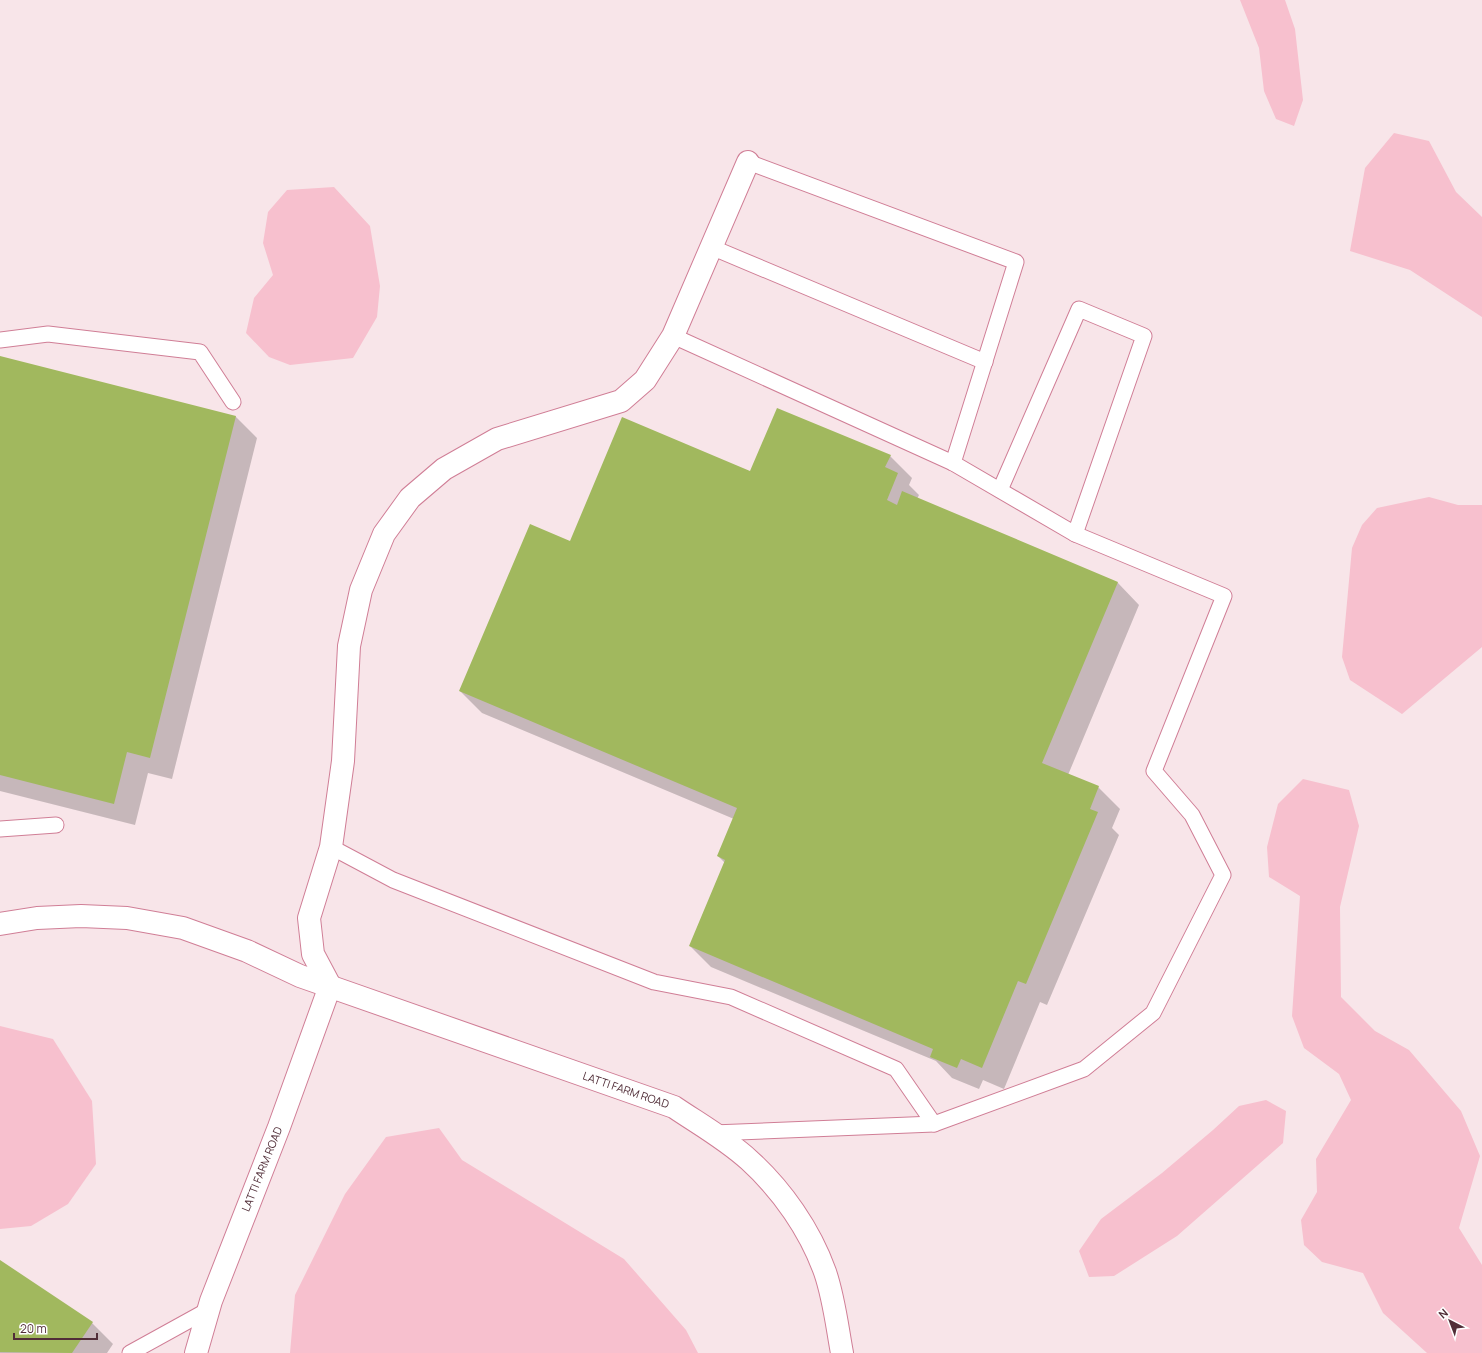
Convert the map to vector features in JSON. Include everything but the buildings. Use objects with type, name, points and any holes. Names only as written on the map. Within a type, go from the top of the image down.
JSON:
[{"type":"street","points":[[330,986],[313,954],[310,918],[331,847],[343,761],[349,646],[361,590],[384,534],[410,498],[444,469],[497,440],[622,401],[645,380],[672,336],[748,162]]},
{"type":"street","name":"LATTI FARM ROAD","points":[[0,924],[37,918],[81,916],[127,918],[183,928],[247,951],[300,976],[674,1107],[713,1133],[749,1160],[779,1192],[808,1232],[825,1273],[837,1321],[842,1353]]},
{"type":"street","name":"LATTI FARM ROAD","points":[[196,1353],[208,1310],[279,1127],[330,986]]},
{"type":"lane","points":[[748,162],[1016,262],[953,463]]},
{"type":"lane","points":[[711,247],[985,362]]},
{"type":"lane","points":[[1000,490],[1079,308],[1144,336],[1075,534]]},
{"type":"lane","points":[[0,340],[48,334],[200,352],[233,402]]},
{"type":"lane","points":[[672,336],[953,463],[1075,534],[1224,596],[1154,771],[1192,815],[1223,874],[1153,1013],[1084,1069],[934,1124],[713,1133]]},
{"type":"lane","points":[[0,829],[56,825]]},
{"type":"lane","points":[[331,847],[393,880],[408,886],[654,982],[731,997],[896,1069],[934,1124]]},
{"type":"lane","points":[[130,1353],[208,1310]]},
{"type":"shaded area","points":[[1240,0],[1285,0],[1295,29],[1303,100],[1294,126],[1276,119],[1264,91],[1259,48]]},
{"type":"shaded area","points":[[1394,133],[1429,141],[1456,192],[1482,217],[1482,317],[1410,270],[1350,251],[1365,168]]},
{"type":"shaded area","points":[[334,187],[370,226],[380,286],[377,317],[353,358],[290,365],[269,357],[246,333],[254,298],[273,275],[263,243],[268,212],[287,190]]},
{"type":"shaded area","points":[[1429,497],[1458,505],[1482,505],[1482,647],[1402,714],[1350,680],[1342,657],[1352,548],[1362,525],[1377,508]]},
{"type":"shaded area","points":[[1303,779],[1349,790],[1359,826],[1340,907],[1341,997],[1375,1031],[1409,1050],[1461,1111],[1480,1156],[1459,1228],[1482,1265],[1482,1353],[1427,1353],[1383,1313],[1363,1273],[1322,1262],[1304,1245],[1301,1220],[1317,1192],[1316,1159],[1351,1100],[1339,1074],[1304,1048],[1292,1016],[1300,896],[1269,877],[1267,847],[1278,804]]},
{"type":"shaded area","points":[[0,1026],[53,1039],[92,1101],[96,1164],[68,1204],[31,1226],[0,1229]]},
{"type":"shaded area","points":[[1266,1100],[1286,1111],[1283,1143],[1177,1236],[1114,1276],[1089,1277],[1079,1251],[1101,1219],[1162,1173],[1239,1106]]},
{"type":"shaded area","points":[[439,1128],[462,1160],[624,1259],[686,1330],[698,1353],[290,1353],[295,1295],[345,1194],[386,1137]]}]
